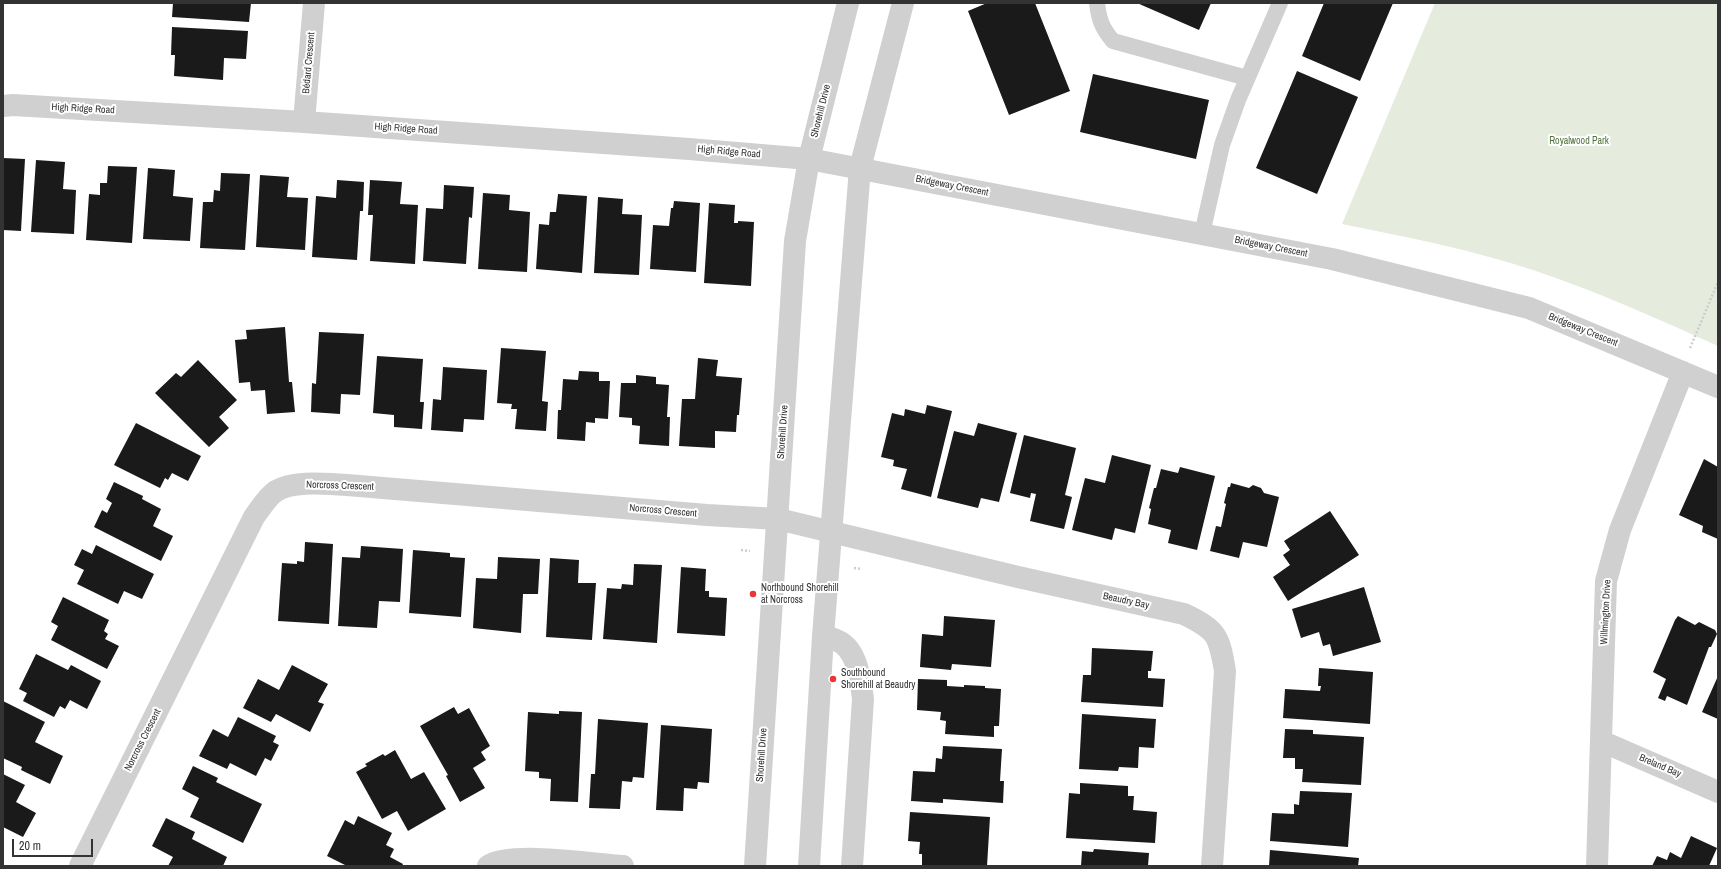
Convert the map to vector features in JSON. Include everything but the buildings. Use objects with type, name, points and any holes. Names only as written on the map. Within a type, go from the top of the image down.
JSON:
[{"type":"street","name":"Bédard Crescent","points":[[304,122],[314,3]]},
{"type":"street","name":"Shorehill Drive","points":[[755,866],[795,241],[809,159],[848,3]]},
{"type":"street","points":[[809,866],[823,636],[833,532],[860,168],[903,3]]},
{"type":"street","name":"High Ridge Road","points":[[3,106],[13,105],[304,122],[690,149],[809,159]]},
{"type":"street","name":"Bridgeway Crescent","points":[[809,159],[1332,259],[1529,308],[1718,387]]},
{"type":"street","name":"Willmington Drive","points":[[1597,866],[1606,581],[1620,530],[1683,372]]},
{"type":"street","name":"Norcross Crescent","points":[[80,866],[254,517],[276,491],[290,486],[311,484],[348,485],[707,515],[778,519],[803,524]]},
{"type":"street","name":"Beaudry Bay","points":[[803,524],[1018,577],[1184,614],[1205,625],[1214,633],[1221,645],[1225,671],[1212,866]]},
{"type":"street","points":[[823,636],[839,641],[847,648],[855,661],[861,680],[863,699],[852,866]]},
{"type":"street","name":"Breland Bay","points":[[1601,741],[1718,792]]},
{"type":"street","points":[[488,866],[494,861],[524,859],[623,866]]},
{"type":"lane","points":[[1097,3],[1103,30],[1113,41],[1247,78]]},
{"type":"lane","points":[[1202,234],[1222,145],[1247,78],[1280,3]]},
{"type":"path","points":[[1683,372],[1690,348],[1718,282]]},
{"type":"green space","name":"Royalwood Park","points":[[1435,3],[1718,3],[1718,346],[1605,297],[1512,263],[1464,250],[1342,224]]},
{"type":"place","name":"Northbound Shorehill at Norcross","points":[[753,594]]},
{"type":"place","name":"Southbound Shorehill at Beaudry","points":[[833,679]]}]
